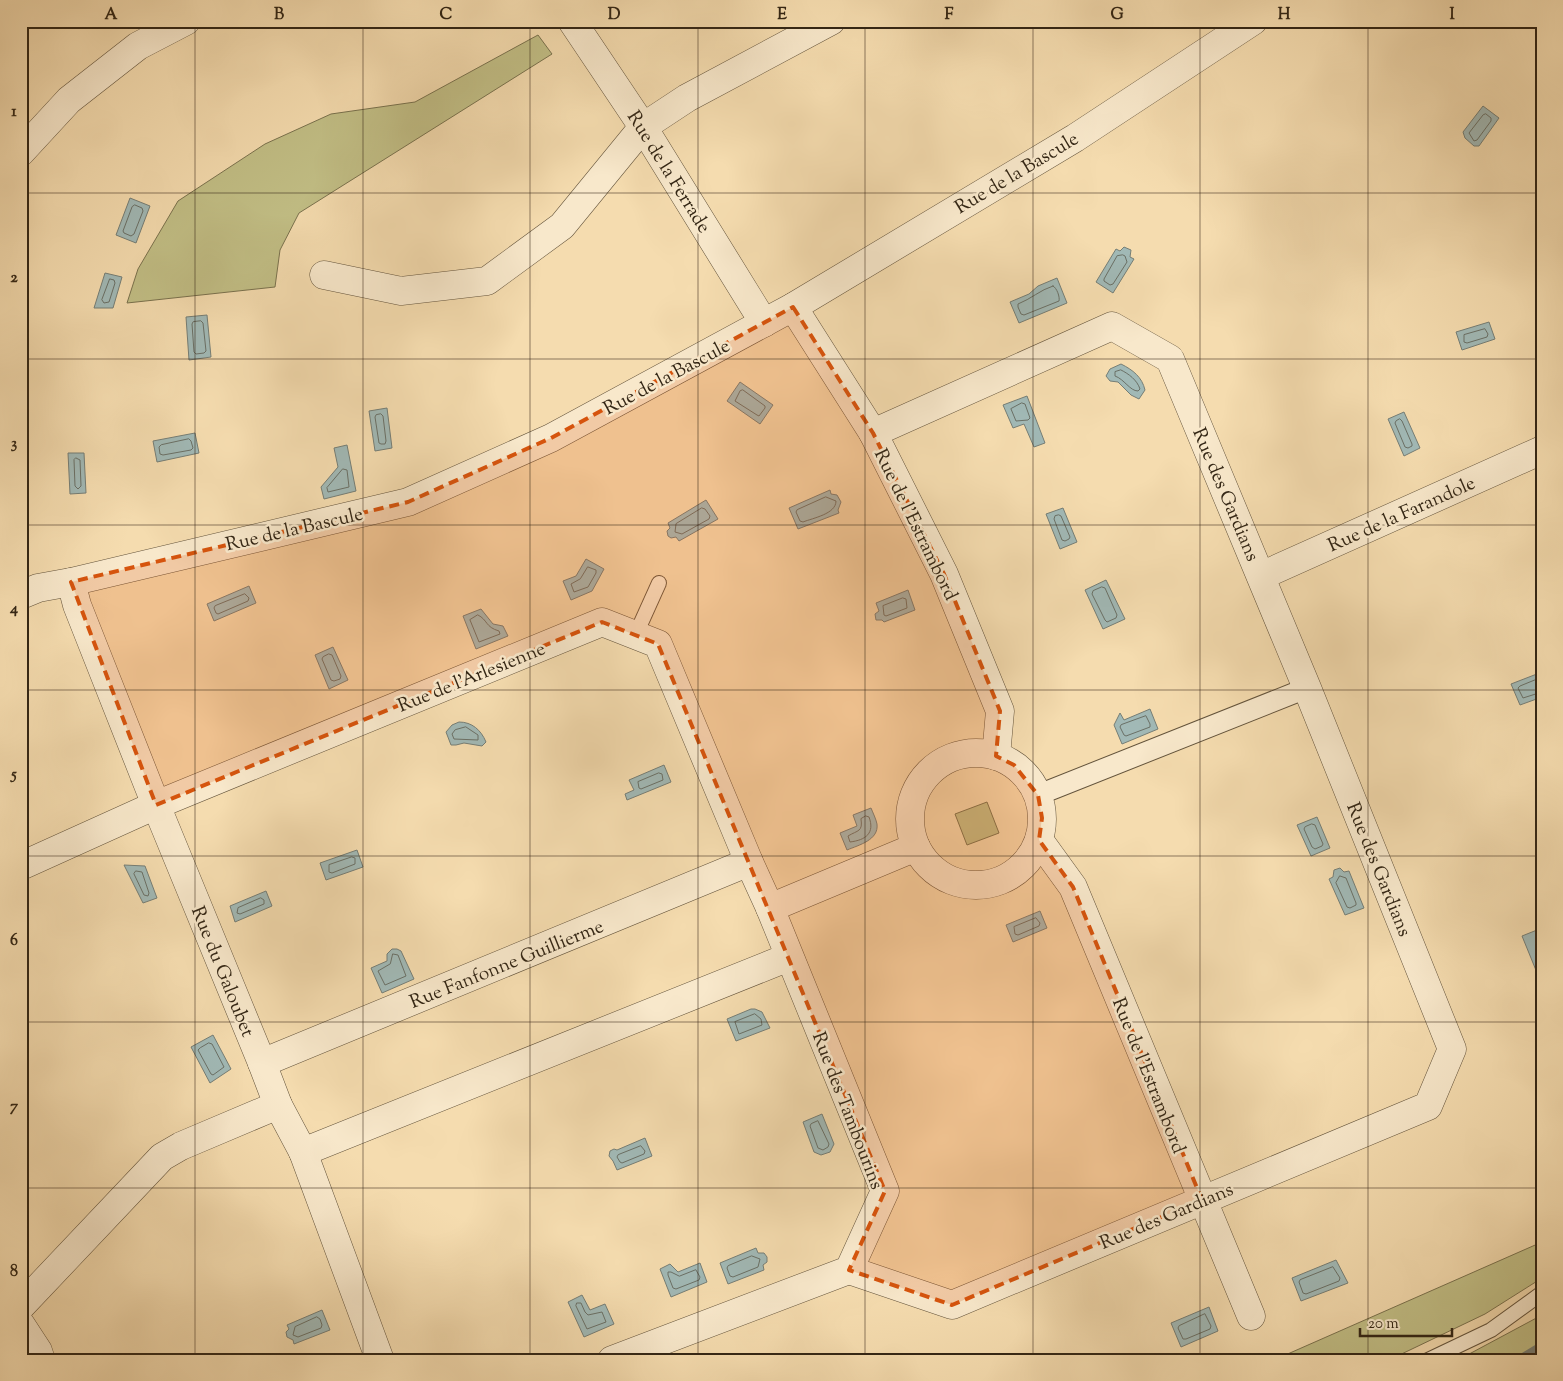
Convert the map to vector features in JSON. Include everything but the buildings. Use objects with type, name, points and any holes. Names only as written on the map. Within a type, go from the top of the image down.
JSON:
[{"type":"street","points":[[21,152],[69,100],[138,46],[186,21]]},
{"type":"street","name":"Rue de la Ferrade","points":[[572,21],[643,127],[764,323]]},
{"type":"street","points":[[324,276],[401,291],[488,281],[562,226],[643,127],[687,98],[831,21]]},
{"type":"street","name":"Rue de la Bascule","points":[[21,595],[38,588],[71,582],[408,502],[551,438],[793,307],[1075,138],[1253,21]]},
{"type":"street","name":"Rue de l'Estrambord","points":[[793,307],[872,433],[944,574],[1000,711],[996,756]]},
{"type":"street","name":"Rue des Gardians","points":[[849,1270],[952,1306],[1428,1106],[1452,1049],[1307,688],[1170,359],[1112,326],[872,433]]},
{"type":"street","name":"Rue de la Farandole","points":[[1261,576],[1542,450]]},
{"type":"street","name":"Rue du Galoubet","points":[[71,582],[77,605],[156,805],[278,1105],[303,1152],[380,1360]]},
{"type":"street","name":"Rue de l'Arlesienne","points":[[21,866],[156,805],[602,622],[658,644],[770,908]]},
{"type":"street","points":[[1038,796],[1307,688]]},
{"type":"street","points":[[975,753],[996,756],[1014,765],[1028,778],[1038,796],[1042,818],[1039,840],[1028,861],[1012,876],[984,885],[968,885],[946,879],[928,865],[916,847],[910,825],[912,804],[920,784],[935,767],[954,757],[975,753]]},
{"type":"street","name":"Rue de l'Estrambord","points":[[1039,840],[1073,887],[1251,1316]]},
{"type":"street","points":[[770,908],[916,847]]},
{"type":"street","name":"Rue Fanfonne Guillierme","points":[[262,1062],[749,862]]},
{"type":"street","name":"Rue des Tambourins","points":[[770,908],[885,1191],[849,1270]]},
{"type":"street","points":[[303,1152],[789,957]]},
{"type":"street","points":[[21,1306],[162,1157],[181,1146],[278,1105]]},
{"type":"street","points":[[612,1360],[849,1270]]},
{"type":"street","points":[[21,1325],[38,1351],[41,1360]]},
{"type":"lane","points":[[636,634],[659,583]]},
{"type":"lane","points":[[1428,1360],[1491,1330],[1542,1293]]},
{"type":"highlighted area","points":[[793,307],[873,433],[944,574],[1000,711],[996,756],[1014,765],[1038,795],[1042,818],[1039,840],[1073,887],[1202,1200],[952,1305],[849,1270],[885,1191],[658,644],[602,622],[156,805],[71,582],[408,502],[551,438]]},
{"type":"shaded area","points":[[538,35],[552,54],[299,213],[280,250],[275,287],[127,303],[138,269],[178,201],[265,144],[331,114],[415,102]]},
{"type":"shaded area","points":[[987,802],[999,833],[967,845],[955,814]]},
{"type":"shaded area","points":[[1542,1242],[1542,1278],[1485,1314],[1389,1360],[1274,1360]]},
{"type":"shaded area","points":[[1542,1315],[1542,1360],[1458,1360]]},
{"type":"water","points":[[1483,106],[1499,118],[1479,146],[1474,146],[1465,138],[1463,132]]},
{"type":"water","points":[[130,198],[150,206],[136,243],[116,235]]},
{"type":"water","points":[[1124,247],[1131,250],[1130,257],[1134,259],[1113,293],[1096,282],[1116,249],[1120,251]]},
{"type":"water","points":[[105,273],[122,277],[113,308],[94,308]]},
{"type":"water","points":[[1057,278],[1067,303],[1019,323],[1010,302],[1029,294],[1038,286]]},
{"type":"water","points":[[207,315],[211,357],[189,360],[186,317]]},
{"type":"water","points":[[1489,322],[1495,339],[1462,350],[1456,332]]},
{"type":"water","points":[[1121,364],[1133,371],[1142,381],[1145,390],[1139,399],[1131,395],[1118,382],[1110,381],[1106,376],[1110,369]]},
{"type":"water","points":[[740,382],[773,405],[760,424],[727,401]]},
{"type":"water","points":[[1027,396],[1045,443],[1034,447],[1024,424],[1013,428],[1003,405]]},
{"type":"water","points":[[387,408],[392,448],[375,451],[369,411]]},
{"type":"water","points":[[1404,412],[1420,448],[1404,456],[1388,419]]},
{"type":"water","points":[[195,433],[199,453],[157,462],[153,441]]},
{"type":"water","points":[[347,445],[356,491],[324,499],[321,487],[338,467],[334,448]]},
{"type":"water","points":[[68,453],[84,453],[86,493],[70,494]]},
{"type":"water","points":[[830,490],[831,494],[837,495],[841,502],[838,510],[839,513],[798,529],[789,508]]},
{"type":"water","points":[[706,500],[718,519],[679,541],[676,537],[671,538],[668,536],[667,531],[670,528],[668,523]]},
{"type":"water","points":[[1063,508],[1077,542],[1060,549],[1046,514]]},
{"type":"water","points":[[586,559],[604,569],[592,591],[571,600],[563,581],[576,576]]},
{"type":"water","points":[[1106,580],[1125,619],[1103,629],[1085,590]]},
{"type":"water","points":[[249,586],[256,603],[214,621],[207,604]]},
{"type":"water","points":[[908,590],[915,610],[884,622],[876,620],[875,614],[879,611],[876,603]]},
{"type":"water","points":[[481,609],[493,624],[503,626],[508,636],[476,649],[463,616]]},
{"type":"water","points":[[333,647],[348,680],[329,689],[315,655]]},
{"type":"water","points":[[1542,672],[1542,697],[1520,705],[1511,684]]},
{"type":"water","points":[[1150,709],[1158,729],[1122,744],[1114,725],[1120,713],[1124,720]]},
{"type":"water","points":[[459,722],[468,723],[476,728],[486,742],[482,746],[464,743],[451,745],[446,732],[452,725]]},
{"type":"water","points":[[664,765],[671,782],[627,800],[625,794],[634,790],[629,780]]},
{"type":"water","points":[[871,808],[877,824],[875,834],[862,844],[847,850],[840,833],[857,826],[853,815]]},
{"type":"water","points":[[1317,817],[1330,848],[1311,856],[1297,825]]},
{"type":"water","points":[[357,850],[363,867],[326,880],[320,863]]},
{"type":"water","points":[[124,865],[145,866],[157,898],[143,903]]},
{"type":"water","points":[[1340,868],[1344,872],[1349,871],[1364,908],[1345,915],[1329,879],[1333,877],[1334,870]]},
{"type":"water","points":[[266,891],[272,906],[235,922],[230,906]]},
{"type":"water","points":[[1040,911],[1047,928],[1013,942],[1006,925]]},
{"type":"water","points":[[1542,928],[1542,985],[1522,936]]},
{"type":"water","points":[[392,949],[401,951],[414,979],[382,993],[371,968],[387,961],[387,954]]},
{"type":"water","points":[[751,1009],[762,1012],[770,1028],[736,1041],[727,1019]]},
{"type":"water","points":[[213,1035],[231,1069],[210,1083],[191,1047]]},
{"type":"water","points":[[822,1114],[834,1144],[830,1152],[821,1155],[814,1152],[803,1122]]},
{"type":"water","points":[[645,1138],[652,1156],[617,1170],[609,1156],[610,1151]]},
{"type":"water","points":[[756,1248],[758,1253],[764,1253],[767,1257],[767,1262],[763,1265],[764,1270],[728,1284],[720,1263]]},
{"type":"water","points":[[1336,1260],[1348,1283],[1301,1301],[1292,1278]]},
{"type":"water","points":[[700,1263],[707,1282],[671,1297],[660,1269],[670,1264],[678,1272]]},
{"type":"water","points":[[582,1295],[590,1310],[605,1304],[614,1324],[584,1337],[568,1302]]},
{"type":"water","points":[[1209,1307],[1218,1331],[1181,1347],[1171,1323]]},
{"type":"water","points":[[322,1310],[330,1330],[294,1344],[293,1340],[287,1337],[286,1332],[289,1329],[287,1325]]},
{"type":"waterway","points":[[1519,1360],[1542,1346]]}]
